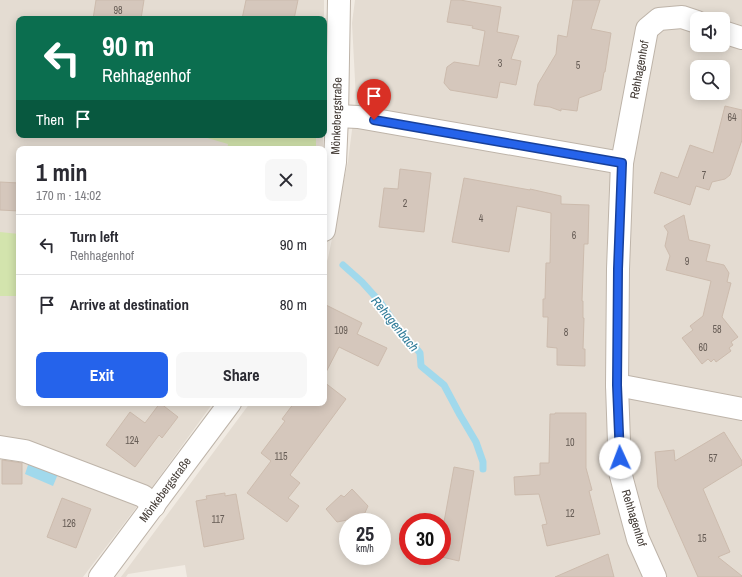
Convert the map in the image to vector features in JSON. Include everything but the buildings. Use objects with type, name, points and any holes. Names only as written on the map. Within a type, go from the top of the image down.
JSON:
[{"type":"street","name":"Mönkebergstraße","points":[[327,211],[335,162],[339,0]]},
{"type":"street","name":"Rehhagenhof","points":[[655,577],[638,539],[620,472],[617,385],[618,269],[622,163],[647,29],[659,20],[682,17],[690,20]]},
{"type":"street","points":[[730,34],[742,38]]},
{"type":"street","points":[[337,116],[358,117],[622,163]]},
{"type":"street","points":[[617,385],[742,409]]},
{"type":"street","name":"Mönkebergstraße","points":[[100,577],[228,406]]},
{"type":"street","points":[[0,447],[25,450],[143,496],[154,506]]},
{"type":"shaded area","points":[[0,0],[324,0],[324,16],[16,16],[16,138],[323,138],[323,146],[16,146],[16,406],[211,406],[152,487],[83,577],[0,577]]},
{"type":"shaded area","points":[[355,0],[742,0],[742,577],[187,577],[185,565],[128,574],[126,577],[121,577],[248,406],[327,406],[327,261],[348,161],[356,99],[352,23]]},
{"type":"green space","points":[[207,138],[316,138],[316,146],[228,146],[228,144]]},
{"type":"green space","points":[[0,232],[16,234],[16,296],[0,296]]},
{"type":"water","points":[[29,462],[58,474],[53,486],[25,474]]},
{"type":"waterway","name":"Rehagenbach","points":[[343,265],[362,282],[380,302],[405,338],[420,353],[421,366],[444,385],[476,442],[483,462],[483,469]]},
{"type":"route","points":[[374,120],[622,163],[618,269],[617,385],[620,458]]}]
